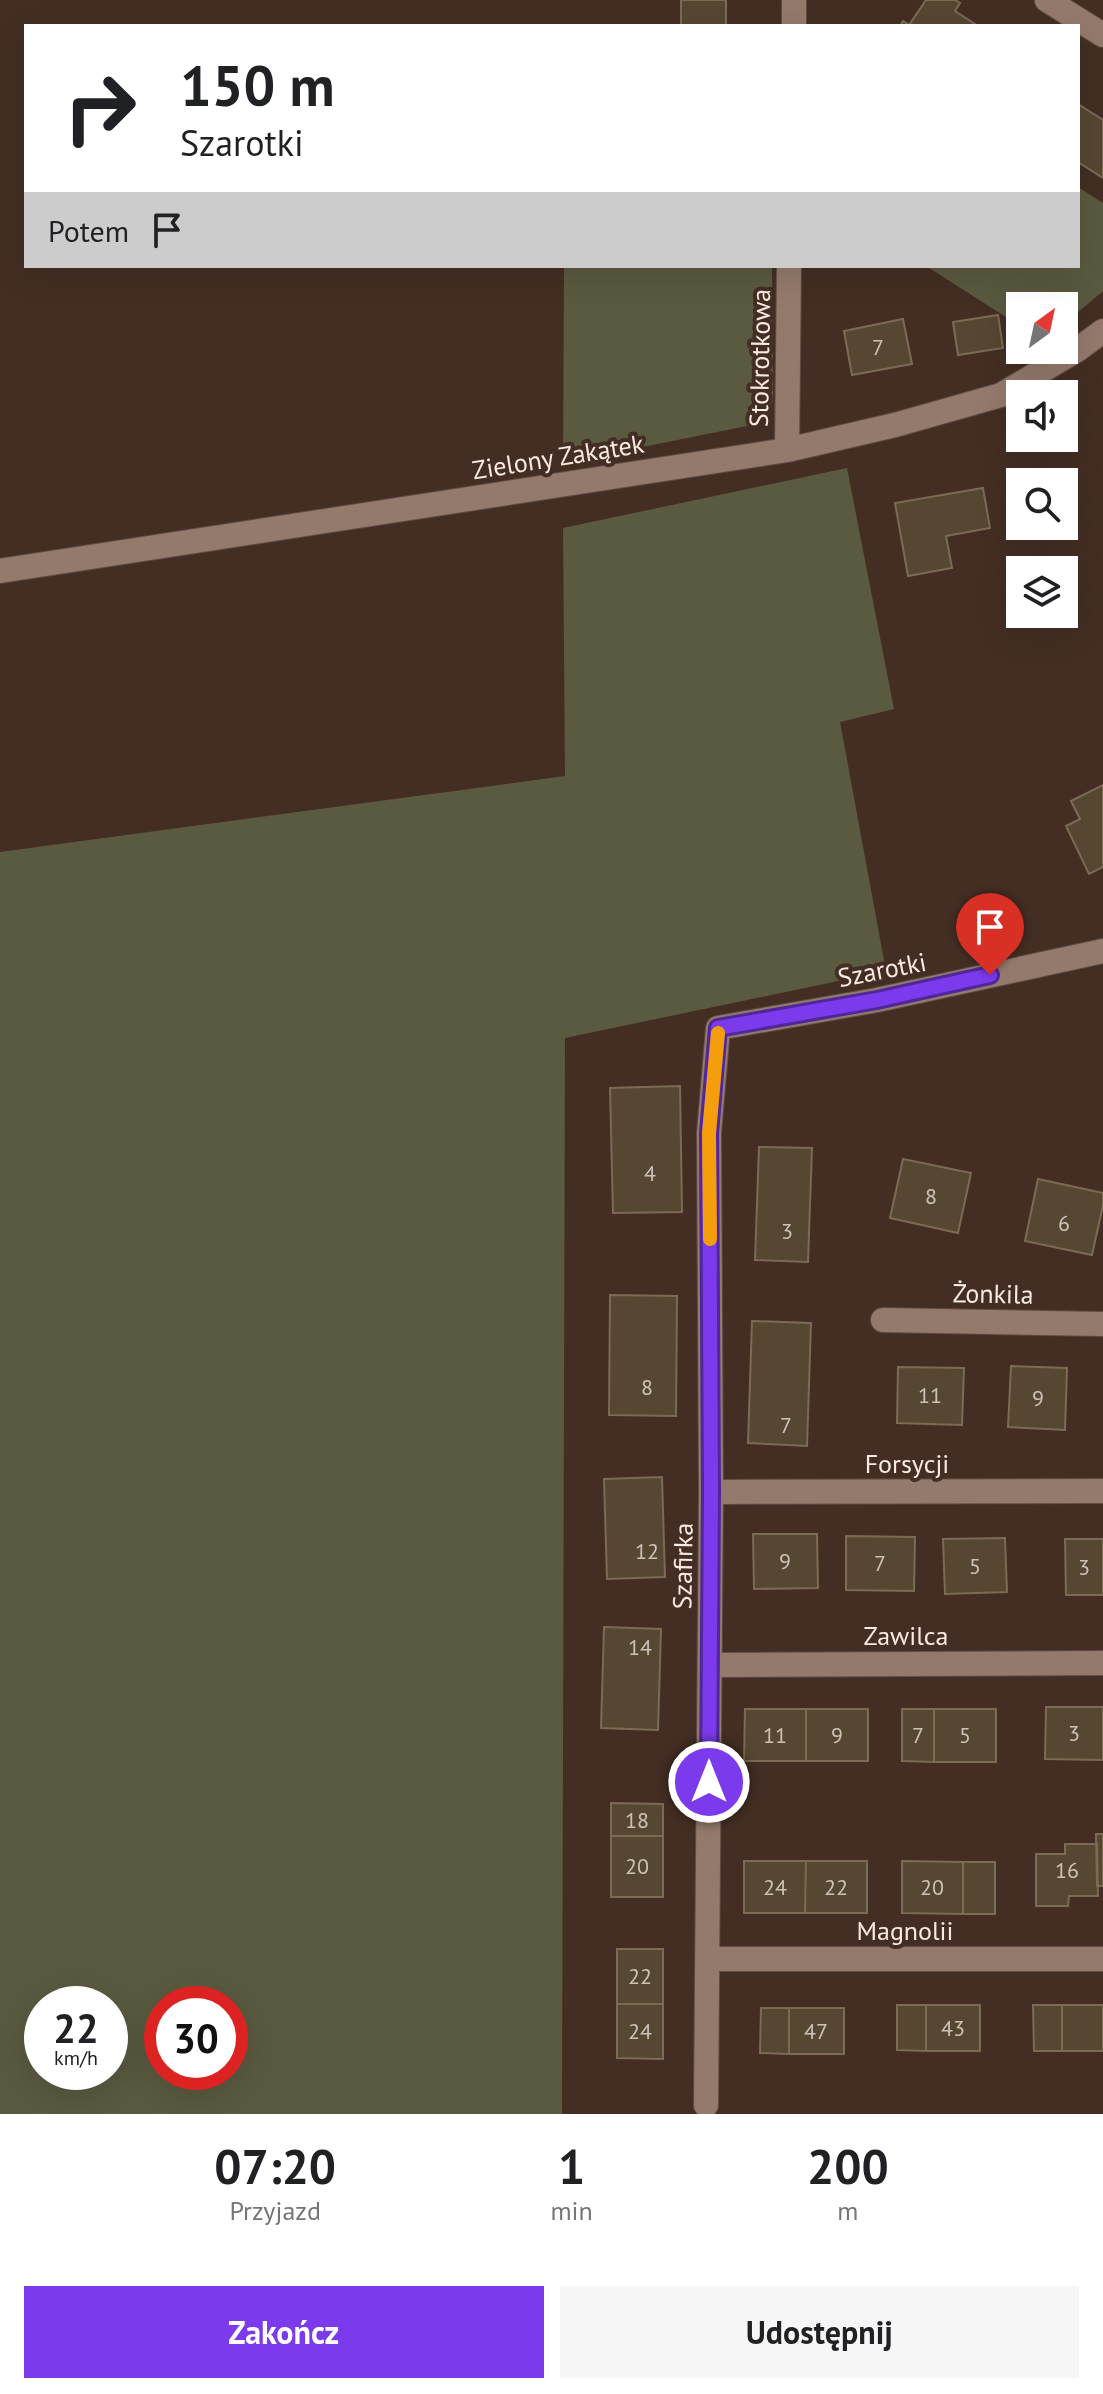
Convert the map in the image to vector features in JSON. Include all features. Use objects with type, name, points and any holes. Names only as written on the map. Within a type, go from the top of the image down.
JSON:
[{"type":"street","points":[[794,0],[794,24]]},
{"type":"street","points":[[1047,0],[1103,35]]},
{"type":"street","name":"Stokrotkowa","points":[[787,450],[789,268]]},
{"type":"street","name":"Zielony Zakątek","points":[[0,571],[787,450],[895,425],[1001,395],[1103,331]]},
{"type":"street","name":"Szarotki","points":[[718,1028],[877,1000],[1103,951]]},
{"type":"street","name":"Szafirka","points":[[706,2105],[711,1492],[709,1133],[718,1028]]},
{"type":"street","name":"Żonkila","points":[[883,1320],[1103,1324]]},
{"type":"street","name":"Forsycji","points":[[711,1492],[1103,1491]]},
{"type":"street","name":"Zawilca","points":[[710,1665],[1103,1663]]},
{"type":"street","name":"Magnolii","points":[[708,1959],[1103,1959]]},
{"type":"green space","points":[[1080,188],[1103,203],[1103,291],[1078,312],[1078,292],[1006,292],[1006,317],[929,268],[1080,268]]},
{"type":"green space","points":[[564,268],[772,268],[773,401],[762,423],[563,463]]},
{"type":"green space","points":[[847,468],[894,709],[840,722],[886,971],[565,1038],[562,2114],[0,2114],[0,852],[565,776],[563,528]]},
{"type":"building","points":[[681,0],[726,0],[726,24],[681,24]]},
{"type":"building","points":[[926,0],[955,0],[960,3],[955,11],[975,24],[910,24]]},
{"type":"building","points":[[1080,105],[1103,120],[1103,178],[1080,163]]},
{"type":"building","points":[[998,315],[1003,348],[958,355],[953,322]]},
{"type":"building","points":[[903,319],[912,364],[852,375],[844,331]]},
{"type":"building","points":[[983,488],[990,528],[946,536],[952,568],[908,576],[895,503]]},
{"type":"building","points":[[1103,785],[1103,867],[1089,874],[1066,826],[1080,819],[1071,801]]},
{"type":"building","points":[[680,1086],[682,1212],[613,1213],[610,1088]]},
{"type":"building","points":[[759,1147],[812,1148],[808,1262],[755,1260]]},
{"type":"building","points":[[903,1159],[971,1173],[958,1233],[890,1218]]},
{"type":"building","points":[[1038,1179],[1103,1193],[1092,1255],[1025,1241]]},
{"type":"building","points":[[610,1295],[677,1296],[676,1416],[609,1415]]},
{"type":"building","points":[[752,1321],[811,1323],[807,1446],[748,1443]]},
{"type":"building","points":[[1011,1366],[1067,1368],[1065,1430],[1008,1427]]},
{"type":"building","points":[[898,1367],[964,1368],[962,1425],[897,1423]]},
{"type":"building","points":[[662,1477],[665,1577],[607,1579],[604,1479]]},
{"type":"building","points":[[753,1534],[817,1534],[818,1588],[754,1589]]},
{"type":"building","points":[[846,1536],[915,1537],[914,1591],[846,1590]]},
{"type":"building","points":[[1005,1538],[1007,1592],[945,1594],[943,1539]]},
{"type":"building","points":[[1065,1539],[1103,1539],[1103,1595],[1066,1595]]},
{"type":"building","points":[[604,1627],[661,1629],[658,1730],[601,1728]]},
{"type":"building","points":[[1046,1707],[1103,1707],[1103,1760],[1045,1759]]},
{"type":"building","points":[[745,1709],[806,1709],[806,1761],[744,1761]]},
{"type":"building","points":[[806,1709],[868,1709],[868,1761],[806,1761]]},
{"type":"building","points":[[902,1709],[934,1709],[934,1762],[902,1761]]},
{"type":"building","points":[[934,1709],[996,1709],[996,1762],[934,1762]]},
{"type":"building","points":[[611,1803],[663,1804],[663,1836],[611,1836]]},
{"type":"building","points":[[1096,1834],[1103,1834],[1103,1886],[1097,1886]]},
{"type":"building","points":[[611,1836],[663,1836],[663,1897],[611,1897]]},
{"type":"building","points":[[1065,1844],[1097,1844],[1098,1896],[1069,1896],[1068,1906],[1036,1906],[1036,1854],[1065,1854]]},
{"type":"building","points":[[744,1861],[806,1861],[805,1913],[744,1913]]},
{"type":"building","points":[[806,1861],[867,1861],[867,1913],[805,1913]]},
{"type":"building","points":[[902,1861],[963,1862],[963,1914],[902,1913]]},
{"type":"building","points":[[963,1862],[995,1862],[995,1914],[963,1914]]},
{"type":"building","points":[[617,1949],[663,1949],[663,2004],[617,2004]]},
{"type":"building","points":[[617,2004],[663,2004],[663,2059],[617,2058]]},
{"type":"building","points":[[897,2005],[926,2005],[926,2051],[897,2050]]},
{"type":"building","points":[[926,2005],[980,2005],[980,2051],[926,2051]]},
{"type":"building","points":[[1033,2005],[1062,2005],[1062,2051],[1034,2051]]},
{"type":"building","points":[[1062,2005],[1103,2005],[1103,2051],[1062,2051]]},
{"type":"building","points":[[761,2008],[789,2008],[789,2054],[760,2053]]},
{"type":"building","points":[[789,2008],[844,2008],[844,2054],[789,2054]]},
{"type":"slow traffic","points":[[710,1239],[709,1133],[718,1033]]},
{"type":"route","points":[[709,1782],[709,1133],[718,1028],[877,1000],[990,975]]}]
